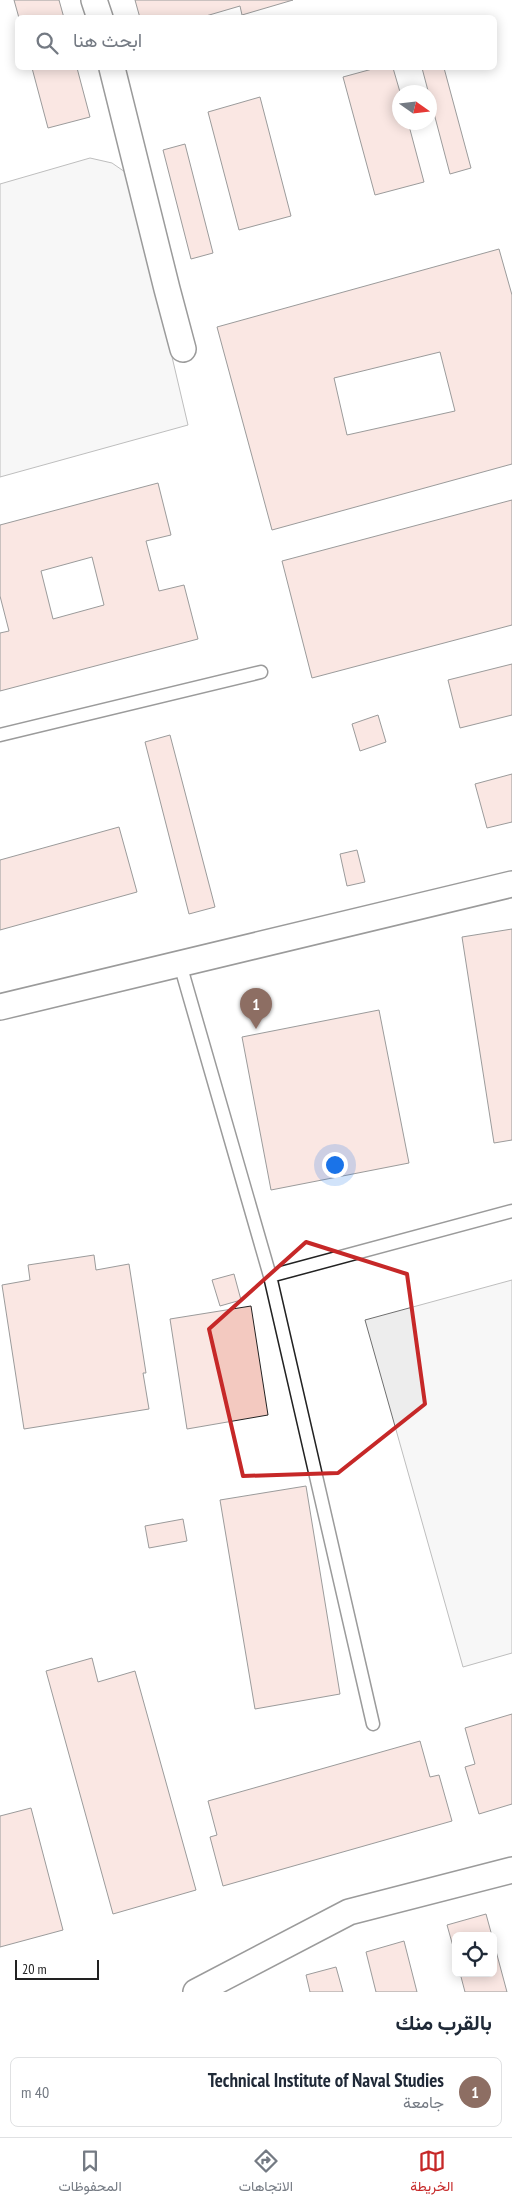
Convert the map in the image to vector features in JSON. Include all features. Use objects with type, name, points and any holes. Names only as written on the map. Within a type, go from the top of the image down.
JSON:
[{"type":"street","points":[[94,0],[99,15]]},
{"type":"street","points":[[112,70],[167,289],[184,349]]},
{"type":"street","points":[[0,1007],[512,884]]},
{"type":"street","points":[[196,1992],[349,1912],[512,1870]]},
{"type":"lane","points":[[0,735],[261,672]]},
{"type":"lane","points":[[180,964],[270,1276],[372,1724]]},
{"type":"lane","points":[[270,1276],[512,1211]]},
{"type":"highlighted area","points":[[306,1242],[407,1274],[425,1404],[338,1473],[243,1476],[209,1329]]},
{"type":"shaded area","points":[[90,158],[112,163],[125,172],[161,310],[188,425],[0,477],[0,184]]},
{"type":"shaded area","points":[[512,1280],[512,1653],[463,1667],[365,1320]]},
{"type":"building","points":[[14,0],[59,0],[63,15],[18,15]]},
{"type":"building","points":[[135,0],[293,0],[242,15],[240,6],[209,15],[139,15]]},
{"type":"building","points":[[33,70],[78,70],[90,117],[48,128]]},
{"type":"building","points":[[369,70],[394,70],[398,85],[392,85],[392,130],[410,130],[424,182],[375,195],[343,77]]},
{"type":"building","points":[[423,70],[445,70],[471,168],[450,174],[437,125],[437,85],[426,85]]},
{"type":"building","points":[[260,97],[291,216],[239,230],[208,112]]},
{"type":"building","points":[[185,144],[213,253],[191,259],[163,150]]},
{"type":"building","points":[[499,249],[512,295],[512,464],[272,530],[217,327]],"holes":[[[440,352],[455,411],[347,435],[334,378]]]},
{"type":"building","points":[[158,483],[171,535],[146,541],[159,591],[184,585],[198,639],[0,691],[0,633],[9,631],[0,596],[0,525]],"holes":[[[92,557],[104,605],[53,619],[41,571]]]},
{"type":"building","points":[[512,500],[512,625],[312,678],[282,561]]},
{"type":"building","points":[[512,664],[512,715],[460,728],[448,680]]},
{"type":"building","points":[[378,715],[386,742],[360,751],[352,724]]},
{"type":"building","points":[[170,735],[215,907],[189,914],[145,742]]},
{"type":"building","points":[[512,774],[512,822],[487,828],[475,784]]},
{"type":"building","points":[[119,827],[137,892],[0,930],[0,860]]},
{"type":"building","points":[[357,850],[365,882],[347,886],[340,854]]},
{"type":"building","points":[[512,929],[512,1140],[494,1143],[462,937]]},
{"type":"building","points":[[379,1010],[409,1163],[271,1190],[242,1037]]},
{"type":"building","points":[[94,1255],[96,1270],[129,1264],[146,1373],[143,1373],[149,1409],[24,1429],[2,1285],[30,1280],[28,1265]]},
{"type":"building","points":[[234,1274],[241,1300],[220,1306],[212,1280]]},
{"type":"building","points":[[251,1306],[268,1415],[187,1429],[170,1319]]},
{"type":"building","points":[[306,1486],[340,1694],[255,1709],[220,1500]]},
{"type":"building","points":[[183,1519],[187,1541],[149,1548],[145,1526]]},
{"type":"building","points":[[92,1658],[98,1682],[135,1671],[196,1890],[113,1914],[46,1671]]},
{"type":"building","points":[[512,1714],[512,1804],[479,1814],[465,1767],[475,1764],[465,1728]]},
{"type":"building","points":[[420,1741],[430,1777],[439,1775],[452,1821],[223,1886],[210,1837],[217,1835],[208,1801]]},
{"type":"building","points":[[31,1808],[63,1930],[0,1947],[0,1816]]},
{"type":"building","points":[[486,1914],[491,1932],[452,1932],[452,1943],[447,1925]]},
{"type":"building","points":[[404,1941],[417,1992],[376,1992],[366,1952]]},
{"type":"building","points":[[497,1955],[507,1992],[465,1992],[461,1977],[497,1977]]},
{"type":"building","points":[[336,1967],[343,1992],[310,1992],[306,1975]]},
{"type":"place","name":"Technical Institute of Naval Studies","points":[[256,1029]]}]
